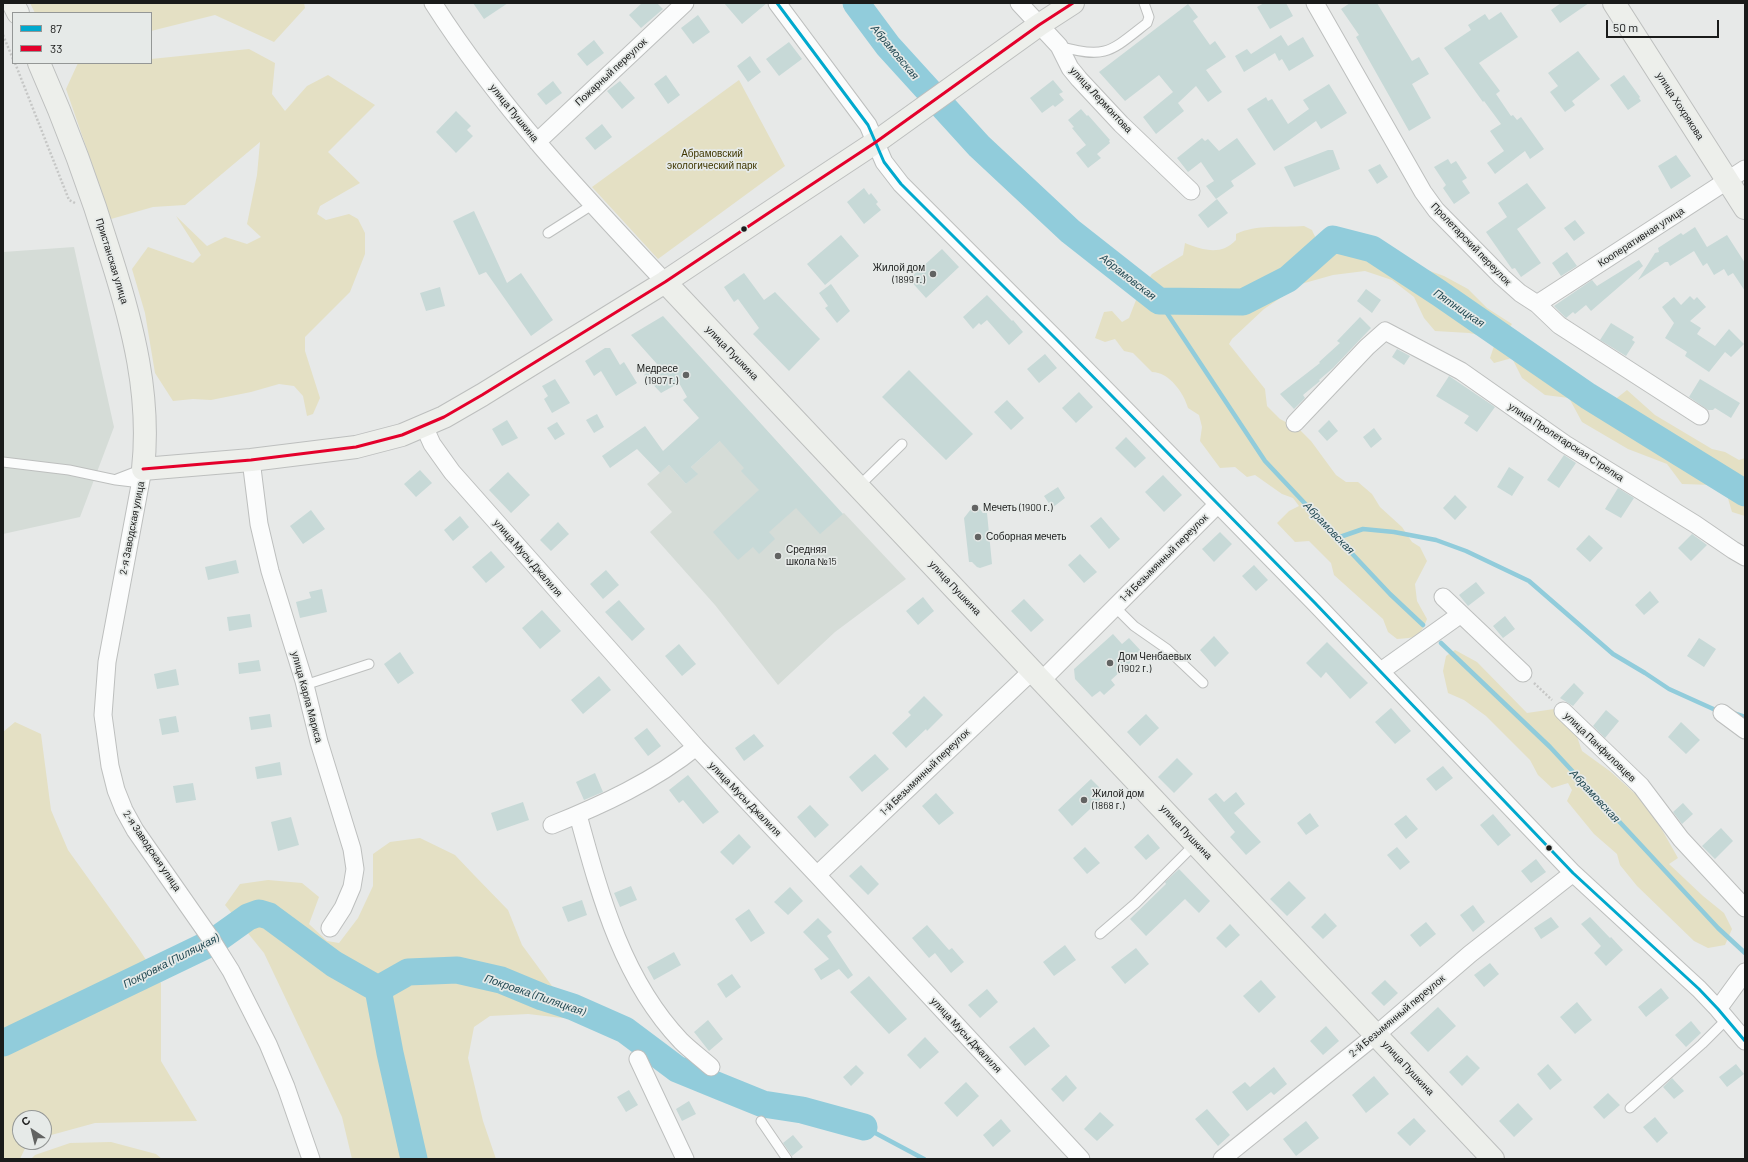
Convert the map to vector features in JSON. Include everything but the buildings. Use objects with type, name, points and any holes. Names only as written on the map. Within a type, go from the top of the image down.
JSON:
[{"type":"street","points":[[13,3],[18,12]]},
{"type":"street","name":"улица Пушкина","points":[[433,3],[479,68],[537,142],[592,205],[1493,1159]]},
{"type":"street","name":"Пожарный переулок","points":[[537,142],[685,3]]},
{"type":"street","points":[[777,3],[868,125],[884,162],[901,184],[1381,671],[1573,873],[1723,1014],[1745,1041]]},
{"type":"street","name":"улица Лермонтова","points":[[1019,3],[1059,46],[1070,68],[1079,79],[1121,124],[1191,191]]},
{"type":"street","points":[[142,476],[251,460],[356,447],[402,435],[424,426],[482,396],[665,282],[876,142],[1039,25],[1073,3]]},
{"type":"street","name":"Пролетарский переулок","points":[[1315,3],[1419,185],[1436,210],[1510,285],[1537,304],[1567,332],[1700,416]]},
{"type":"street","name":"улица Хохрякова","points":[[1614,3],[1736,175],[1745,208]]},
{"type":"street","name":"Пристанская улица","points":[[39,64],[79,161],[100,219],[120,284],[134,341],[145,408],[146,440],[142,476]]},
{"type":"street","name":"Кооперативная улица","points":[[1537,304],[1736,175]]},
{"type":"street","name":"улица Пролетарская Стрелка","points":[[1294,423],[1367,347],[1385,331],[1461,372],[1565,444],[1695,524],[1732,550],[1745,557]]},
{"type":"street","name":"улица Мусы Джалиля","points":[[424,426],[432,444],[452,472],[696,747],[1081,1159]]},
{"type":"street","name":"улица Карла Маркса","points":[[251,460],[259,524],[270,571],[305,685],[319,742],[352,848],[355,869],[352,887],[343,908],[330,928]]},
{"type":"street","name":"2-я Заводская улица","points":[[142,476],[106,668],[103,715],[110,766],[116,790],[124,810],[232,971],[271,1051],[286,1087],[311,1159]]},
{"type":"street","name":"1-й Безымянный переулок","points":[[817,875],[1114,607],[1218,504]]},
{"type":"street","points":[[1443,597],[1524,673]]},
{"type":"street","points":[[1381,671],[1461,614]]},
{"type":"street","name":"улица Панфиловцев","points":[[1563,711],[1641,786],[1681,839],[1745,908]]},
{"type":"street","points":[[1722,714],[1745,730]]},
{"type":"street","points":[[552,825],[578,815],[644,782],[668,768],[696,747]]},
{"type":"street","points":[[578,815],[606,912],[630,968],[666,1024],[681,1042],[710,1067]]},
{"type":"street","name":"2-й Безымянный переулок","points":[[1222,1159],[1376,1034],[1470,954],[1573,873]]},
{"type":"street","points":[[1723,1014],[1745,972]]},
{"type":"street","points":[[638,1059],[685,1159]]},
{"type":"lane","points":[[1059,46],[1094,54],[1106,52],[1117,46],[1148,23],[1149,17],[1144,3]]},
{"type":"lane","points":[[548,232],[592,205]]},
{"type":"lane","points":[[859,486],[902,444]]},
{"type":"lane","points":[[3,462],[69,470],[116,480],[142,476]]},
{"type":"lane","points":[[116,480],[142,476]]},
{"type":"lane","points":[[1114,607],[1138,629],[1168,649],[1203,683]]},
{"type":"lane","points":[[305,685],[369,664]]},
{"type":"lane","points":[[1100,934],[1136,902],[1196,843]]},
{"type":"lane","points":[[1630,1108],[1702,1044],[1723,1014]]},
{"type":"lane","points":[[762,1121],[787,1159]]},
{"type":"path","points":[[3,35],[12,57]]},
{"type":"path","points":[[15,64],[69,200]]},
{"type":"path","name":"улица Панфиловцев","points":[[1524,673],[1563,711]]},
{"type":"shaded area","points":[[74,247],[114,427],[80,517],[3,534],[3,252]]},
{"type":"shaded area","name":"Средняя школа №15","points":[[751,413],[842,514],[844,513],[906,579],[835,632],[778,685],[715,605],[650,532],[672,512],[647,484],[669,465],[686,484],[697,474],[691,467]]},
{"type":"green space","points":[[30,3],[304,3],[305,8],[274,42],[215,15],[152,31],[152,12],[34,12]]},
{"type":"green space","points":[[249,49],[275,63],[272,94],[285,111],[307,86],[328,75],[375,105],[328,152],[360,183],[320,206],[317,214],[326,220],[349,214],[358,219],[365,233],[365,254],[350,292],[305,337],[305,351],[320,398],[313,414],[307,416],[303,396],[294,386],[279,384],[251,392],[211,400],[193,399],[173,401],[155,373],[145,313],[132,269],[148,247],[193,263],[201,255],[176,216],[207,246],[225,237],[247,244],[261,237],[247,224],[257,175],[260,142],[185,205],[153,207],[111,219],[66,89],[78,64],[152,64],[152,59]]},
{"type":"green space","name":"Абрамовский экологический парк","points":[[739,80],[785,166],[658,259],[592,187]]},
{"type":"green space","points":[[1304,226],[1312,230],[1317,239],[1321,242],[1333,244],[1345,250],[1348,239],[1355,239],[1369,246],[1388,252],[1405,262],[1444,276],[1468,289],[1487,308],[1512,324],[1500,340],[1500,350],[1520,337],[1524,340],[1530,350],[1539,355],[1552,357],[1557,365],[1613,401],[1627,390],[1655,415],[1712,449],[1725,452],[1739,460],[1745,458],[1745,516],[1732,512],[1727,495],[1713,485],[1682,484],[1667,464],[1628,449],[1582,422],[1569,398],[1545,395],[1522,378],[1512,358],[1494,363],[1490,358],[1494,346],[1489,337],[1469,333],[1435,331],[1424,318],[1414,297],[1392,280],[1365,271],[1333,275],[1301,284],[1264,309],[1232,339],[1229,344],[1265,389],[1267,406],[1280,419],[1299,429],[1311,441],[1336,475],[1346,482],[1358,482],[1372,494],[1380,507],[1402,527],[1412,542],[1420,547],[1427,561],[1415,584],[1417,601],[1427,619],[1422,630],[1413,637],[1397,639],[1388,632],[1383,619],[1334,575],[1331,563],[1309,541],[1295,542],[1277,523],[1289,511],[1299,506],[1293,498],[1282,494],[1255,475],[1247,477],[1235,467],[1220,468],[1200,441],[1202,427],[1199,415],[1188,408],[1183,396],[1175,384],[1170,379],[1158,373],[1152,372],[1133,353],[1124,351],[1115,339],[1105,342],[1095,338],[1104,312],[1112,311],[1122,322],[1129,318],[1138,295],[1152,274],[1183,255],[1185,243],[1198,248],[1218,250],[1230,245],[1236,240],[1236,234],[1244,231],[1261,228]]},
{"type":"green space","points":[[1455,650],[1477,662],[1527,713],[1554,709],[1575,731],[1582,751],[1611,772],[1641,799],[1661,828],[1678,858],[1669,864],[1703,896],[1724,913],[1732,929],[1725,945],[1708,948],[1694,941],[1637,886],[1620,865],[1617,854],[1594,834],[1567,801],[1572,790],[1568,783],[1552,788],[1538,775],[1530,760],[1486,716],[1464,700],[1448,693],[1443,671],[1446,656]]},
{"type":"green space","points":[[15,722],[41,734],[51,810],[68,850],[139,949],[161,983],[161,1061],[197,1121],[95,1123],[52,1135],[52,1110],[12,1110],[12,1150],[24,1150],[20,1159],[3,1159],[3,732]]},
{"type":"green space","points":[[420,838],[455,855],[508,910],[522,945],[552,986],[596,1017],[562,1018],[528,1014],[490,1016],[474,1027],[468,1058],[483,1121],[496,1159],[352,1159],[342,1117],[264,953],[225,905],[240,884],[268,880],[302,883],[319,897],[309,924],[327,941],[339,943],[358,918],[373,886],[373,854],[390,842]]},
{"type":"green space","points":[[111,1142],[156,1154],[162,1159],[31,1159],[35,1155],[70,1143]]},
{"type":"waterway","name":"Пятницкая","points":[[856,3],[888,46],[979,146],[1070,231],[1159,301],[1243,302],[1288,279],[1333,239],[1372,249],[1439,293],[1588,396],[1745,493]]},
{"type":"waterway","name":"Абрамовская","points":[[1159,301],[1265,461],[1390,594],[1423,625]]},
{"type":"waterway","points":[[1337,538],[1363,529],[1394,532],[1436,540],[1466,551],[1529,581],[1613,654],[1669,689],[1720,712]]},
{"type":"waterway","name":"Абрамовская","points":[[1441,643],[1550,747],[1718,928],[1745,953]]},
{"type":"waterway","points":[[1733,713],[1745,717]]},
{"type":"waterway","name":"Покровка (Пиляцкая)","points":[[3,1043],[213,942],[248,917],[259,913],[269,916],[334,964],[378,989],[408,972],[457,970],[501,980],[542,997],[573,1007],[625,1030],[677,1069],[721,1087],[763,1104],[802,1110],[864,1127]]},
{"type":"waterway","points":[[378,989],[390,1053],[414,1159]]},
{"type":"waterway","name":"Покровка (Пиляцкая)","points":[[864,1127],[924,1159]]},
{"type":"transit line","name":"87","points":[[777,3],[868,125],[884,162],[901,184],[1058,341],[1315,603],[1573,873],[1699,989],[1745,1041]]},
{"type":"transit line","name":"33","points":[[143,469],[251,460],[356,447],[402,435],[444,417],[665,282],[876,142],[1039,25],[1073,3]]},
{"type":"place","name":"Жилой дом (1899 г.)","points":[[933,274]]},
{"type":"place","name":"Медресе (1907 г.)","points":[[686,375]]},
{"type":"place","name":"Мечеть (1900 г.)","points":[[975,508]]},
{"type":"place","name":"Соборная мечеть","points":[[978,537]]},
{"type":"place","name":"Средняя школа №15","points":[[778,556]]},
{"type":"place","name":"Дом Ченбаевых (1902 г.)","points":[[1110,663]]},
{"type":"place","name":"Жилой дом (1868 г.)","points":[[1084,800]]}]
